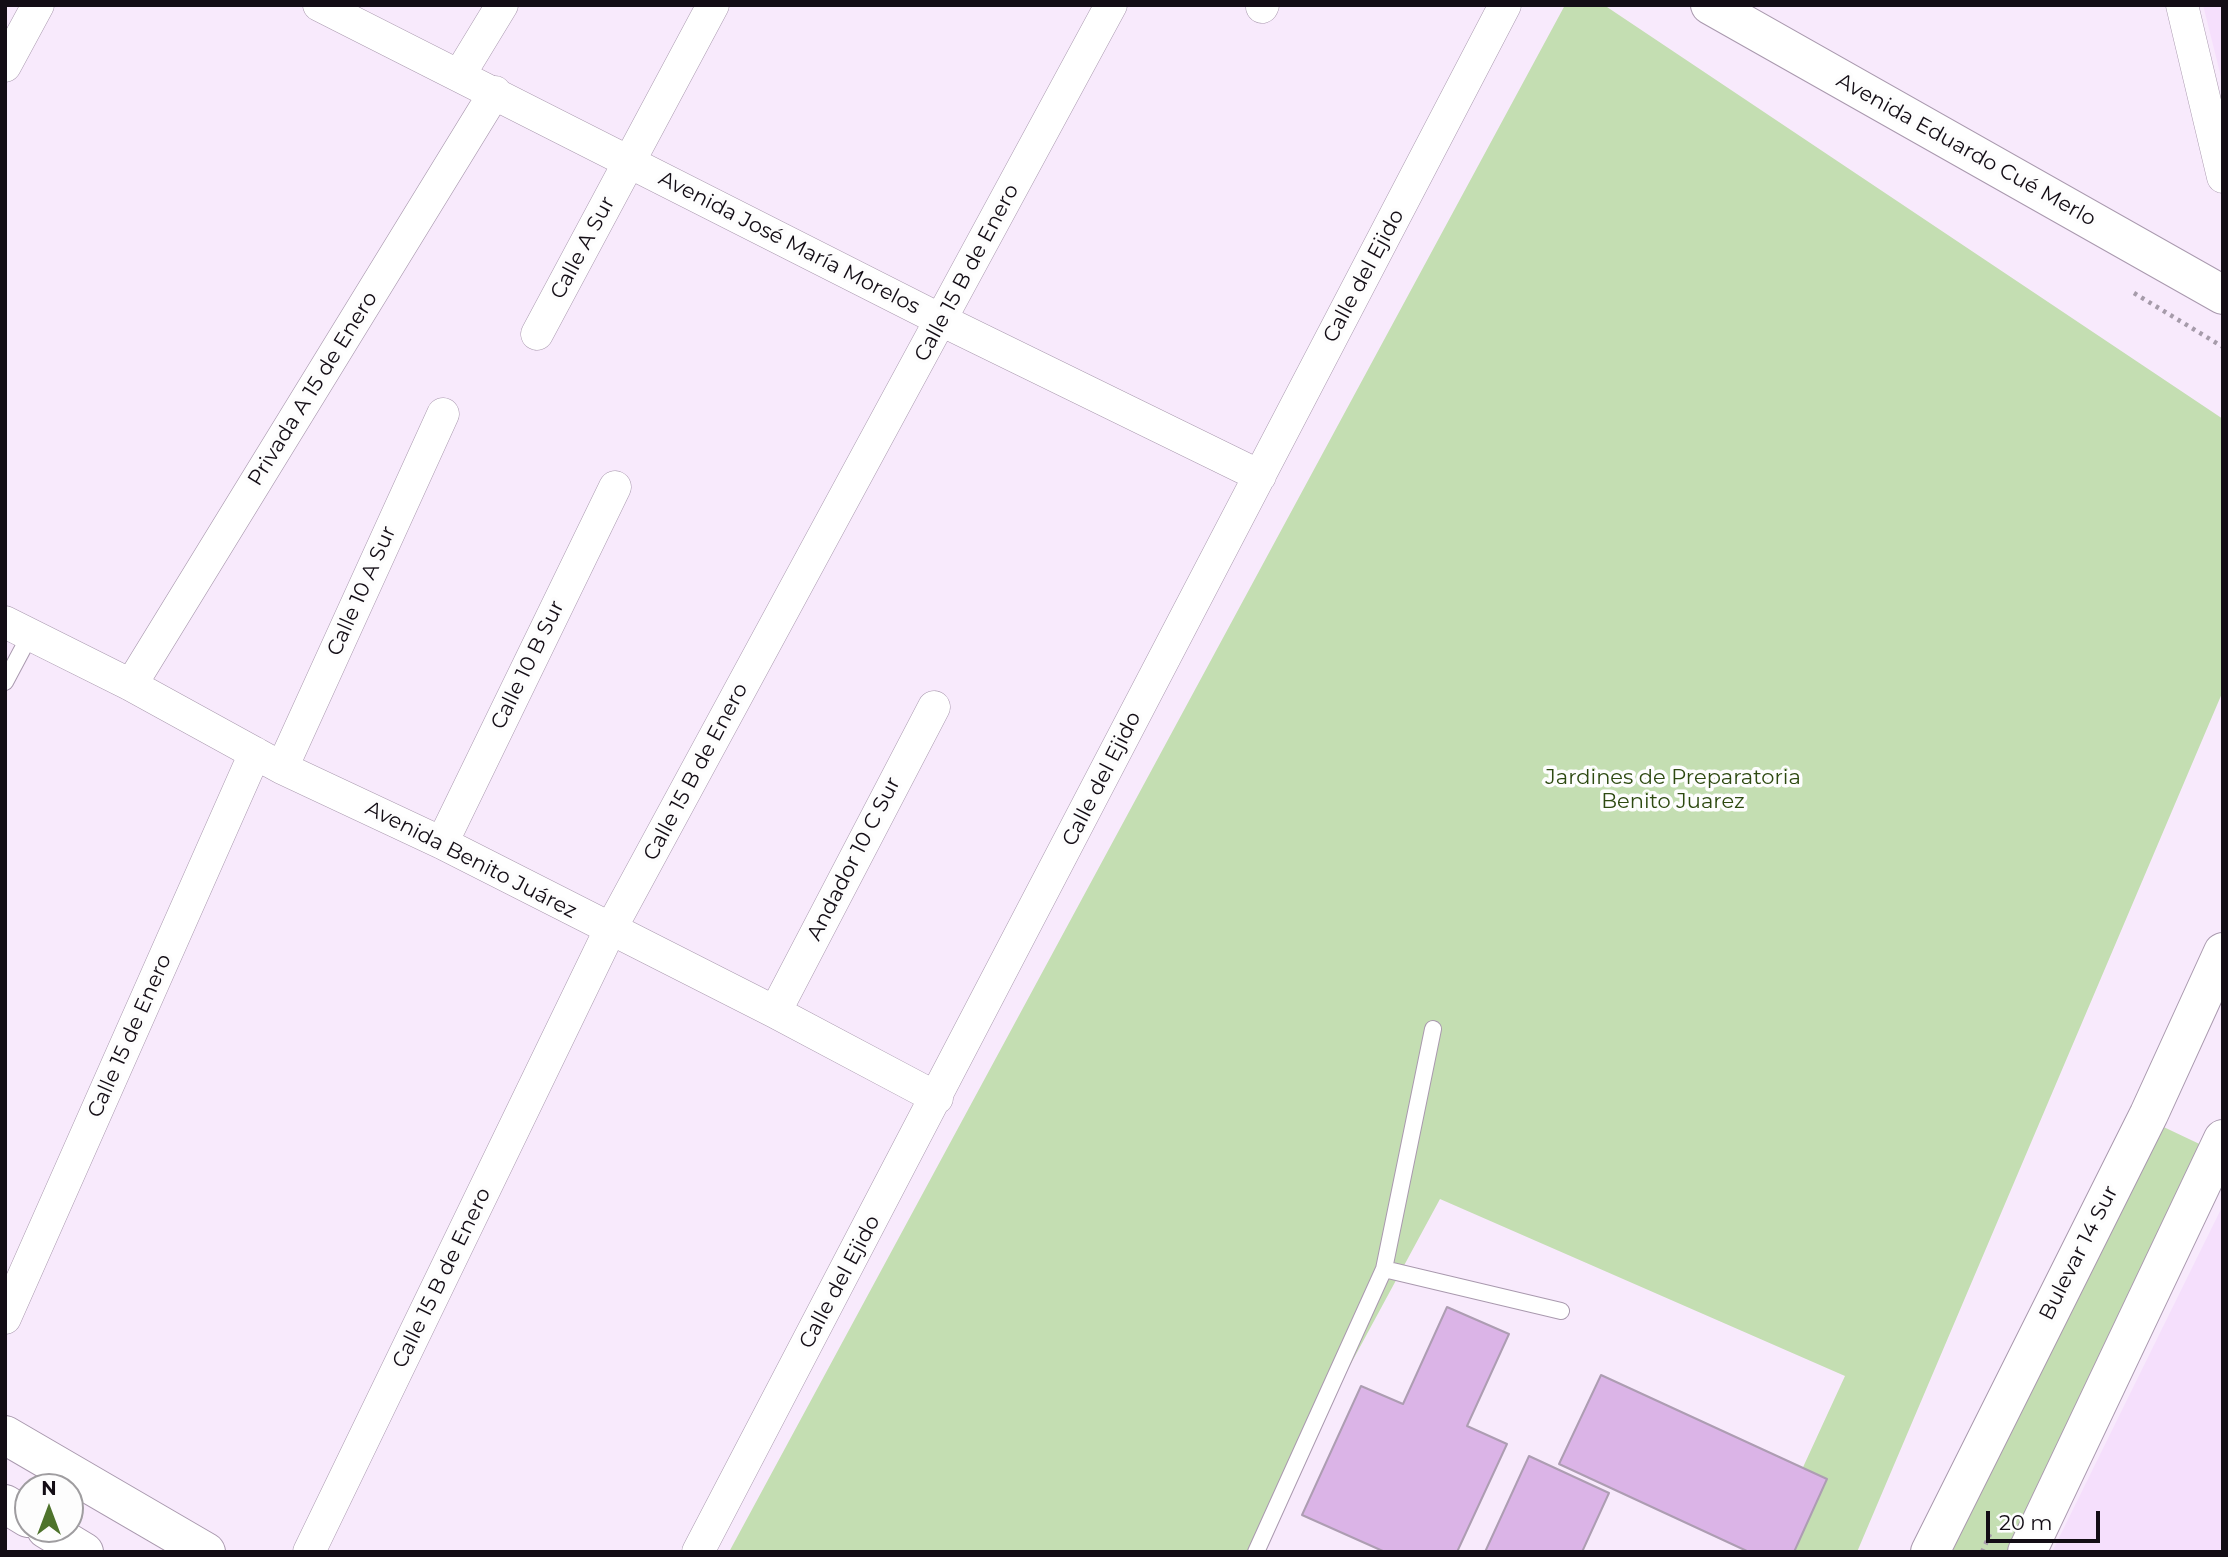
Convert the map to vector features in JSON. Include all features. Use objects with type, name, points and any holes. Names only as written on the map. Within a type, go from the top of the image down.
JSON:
[{"type":"main road","name":"Avenida Eduardo Cué Merlo","points":[[1710,5],[2223,295]]},
{"type":"main road","name":"Bulevar 14 Sur","points":[[1930,1552],[2143,1126],[2223,952]]},
{"type":"main road","points":[[2027,1552],[2223,1139]]},
{"type":"main road","points":[[5,1435],[206,1552]]},
{"type":"street","points":[[5,66],[37,5]]},
{"type":"street","name":"Avenida José María Morelos","points":[[319,5],[942,320],[1260,476]]},
{"type":"street","points":[[460,74],[502,5]]},
{"type":"street","points":[[629,162],[713,5]]},
{"type":"street","name":"Calle 15 B de Enero","points":[[309,1552],[610,930],[1111,5]]},
{"type":"street","name":"Calle del Ejido","points":[[698,1552],[1505,5]]},
{"type":"street","points":[[2182,5],[2223,177]]},
{"type":"street","name":"Privada A 15 de Enero","points":[[131,685],[495,92]]},
{"type":"street","name":"Calle A Sur","points":[[537,334],[629,162]]},
{"type":"street","name":"Calle 10 A Sur","points":[[269,760],[443,414]]},
{"type":"street","name":"Calle 10 B Sur","points":[[442,843],[615,487]]},
{"type":"street","name":"Avenida Benito Juárez","points":[[18,628],[131,685],[269,760],[442,843],[775,1012],[937,1098]]},
{"type":"street","name":"Andador 10 C Sur","points":[[775,1012],[934,707]]},
{"type":"street","name":"Calle 15 de Enero","points":[[5,1318],[269,760]]},
{"type":"lane","points":[[5,682],[18,628]]},
{"type":"lane","points":[[1256,1552],[1384,1269],[1433,1029]]},
{"type":"lane","points":[[1384,1269],[1561,1311]]},
{"type":"shaded area","points":[[2203,5],[2223,5],[2223,85]]},
{"type":"shaded area","points":[[2223,1205],[2223,1552],[2052,1552]]},
{"type":"green space","name":"Jardines de Preparatoria Benito Juarez","points":[[1565,5],[1604,5],[2223,419],[2223,691],[1857,1552],[1764,1552],[1845,1376],[1440,1199],[1249,1552],[729,1552]]},
{"type":"green space","points":[[2151,1121],[2210,1149],[2008,1552],[1952,1552]]},
{"type":"building","points":[[1447,1307],[1509,1334],[1467,1426],[1507,1444],[1457,1552],[1385,1552],[1302,1515],[1361,1386],[1403,1404]]},
{"type":"building","points":[[1601,1375],[1827,1479],[1794,1552],[1749,1552],[1559,1464]]},
{"type":"building","points":[[1529,1456],[1609,1493],[1582,1552],[1485,1552]]}]
